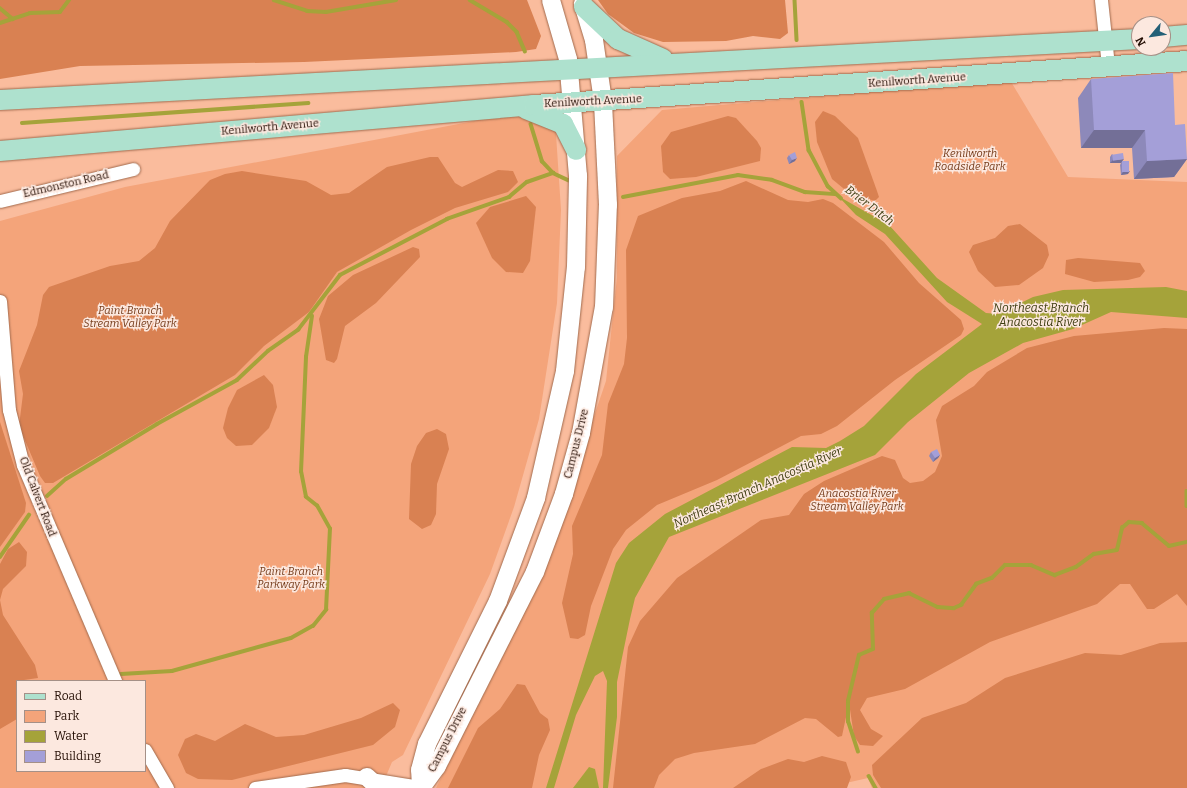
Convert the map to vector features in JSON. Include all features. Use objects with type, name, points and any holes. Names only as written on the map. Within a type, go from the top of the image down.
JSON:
[{"type":"main road","name":"Campus Drive","points":[[421,788],[420,770],[427,744],[498,601],[543,475],[569,345],[579,228],[574,103],[570,69],[551,0]]},
{"type":"main road","name":"Campus Drive","points":[[421,788],[438,766],[540,561],[581,432],[598,348],[606,276],[608,205],[603,101],[599,67],[582,3]]},
{"type":"main road","points":[[582,3],[600,25],[627,45],[672,63]]},
{"type":"main road","points":[[1171,36],[1187,35]]},
{"type":"main road","points":[[0,100],[1131,40]]},
{"type":"main road","name":"Kenilworth Avenue","points":[[0,151],[518,107],[1187,61]]},
{"type":"main road","points":[[518,107],[563,124],[576,150]]},
{"type":"street","points":[[1101,0],[1107,41],[1108,66]]},
{"type":"street","name":"Edmonston Road","points":[[0,201],[133,169]]},
{"type":"street","name":"Old Calvert Road","points":[[0,301],[9,410],[23,465],[115,680]]},
{"type":"street","points":[[146,752],[167,788]]},
{"type":"street","points":[[255,788],[332,776],[421,788]]},
{"type":"green space","points":[[0,0],[527,0],[541,36],[536,49],[516,52],[304,62],[80,66],[0,79]]},
{"type":"green space","points":[[598,0],[785,0],[788,33],[780,39],[753,36],[726,41],[663,42],[634,33],[608,14]]},
{"type":"green space","name":"Anacostia River Stream Valley Park","points":[[1010,80],[1068,177],[1187,182],[1187,752],[959,788],[872,788],[868,778],[824,788],[436,788],[535,590],[606,381],[617,277],[617,156],[662,110]]},
{"type":"green space","points":[[538,109],[555,119],[561,210],[557,303],[539,419],[514,507],[490,574],[403,755],[392,762],[381,788],[0,788],[0,221],[125,187]]},
{"type":"green space","points":[[823,111],[835,116],[858,138],[879,197],[875,201],[849,193],[832,179],[817,142],[815,122]]},
{"type":"green space","points":[[728,116],[736,118],[757,141],[761,148],[760,161],[696,177],[670,179],[663,172],[661,146],[671,132]]},
{"type":"green space","name":"Paint Branch Stream Valley Park","points":[[430,157],[438,157],[455,183],[462,187],[498,170],[513,171],[518,182],[508,192],[455,208],[411,230],[337,272],[309,312],[264,346],[235,375],[53,483],[45,483],[40,476],[19,426],[23,394],[19,371],[37,325],[43,295],[49,287],[110,266],[139,261],[155,248],[170,221],[210,180],[225,174],[242,171],[306,181],[331,195],[349,193],[387,167]]},
{"type":"green space","points":[[746,181],[788,200],[808,202],[823,199],[833,203],[884,242],[919,283],[961,320],[964,329],[961,335],[895,380],[837,426],[821,434],[801,436],[717,480],[657,505],[626,530],[613,549],[591,606],[585,635],[578,639],[570,638],[562,603],[573,554],[572,526],[602,455],[608,404],[624,364],[627,338],[626,250],[638,216],[682,198],[720,191]]},
{"type":"green space","points":[[526,196],[536,207],[530,261],[523,273],[506,272],[492,258],[476,223],[490,207]]},
{"type":"green space","points":[[1020,224],[1047,245],[1049,255],[1043,268],[1019,285],[995,287],[978,271],[969,252],[973,245],[995,238],[1008,226]]},
{"type":"green space","points":[[413,247],[419,249],[420,257],[376,303],[345,326],[337,359],[334,363],[326,360],[319,319],[328,296],[353,275]]},
{"type":"green space","points":[[1078,258],[1140,263],[1145,271],[1140,277],[1128,280],[1094,282],[1065,274],[1066,260]]},
{"type":"green space","points":[[1164,328],[1187,329],[1187,606],[1177,594],[1154,609],[1147,609],[1130,584],[1120,584],[1097,604],[990,642],[905,689],[867,698],[860,710],[871,729],[883,736],[873,746],[860,745],[854,736],[849,703],[842,736],[838,737],[816,719],[805,718],[755,744],[694,753],[675,759],[659,775],[654,788],[613,788],[628,647],[640,621],[677,578],[761,520],[789,515],[804,494],[824,481],[882,456],[895,460],[903,478],[910,483],[923,481],[935,472],[942,456],[936,420],[942,406],[974,386],[987,372],[1027,348],[1074,336]]},
{"type":"green space","points":[[264,375],[273,385],[277,407],[269,428],[252,445],[236,446],[227,438],[223,428],[228,408],[237,390]]},
{"type":"green space","points":[[0,422],[26,503],[25,512],[0,547]]},
{"type":"green space","points":[[437,429],[446,434],[449,449],[437,484],[436,514],[431,525],[422,529],[409,519],[411,464],[417,446],[426,433]]},
{"type":"green space","points":[[19,542],[27,552],[26,566],[3,589],[0,600],[0,564],[8,549]]},
{"type":"green space","points":[[0,600],[3,615],[35,665],[38,678],[16,680],[16,720],[0,729]]},
{"type":"green space","points":[[1187,642],[1187,788],[881,788],[873,775],[872,765],[922,718],[966,703],[1005,678],[1085,653],[1121,655],[1160,643]]},
{"type":"green space","points":[[517,684],[525,685],[540,713],[548,719],[550,730],[539,755],[532,788],[448,788],[478,728],[500,709]]},
{"type":"green space","points":[[393,703],[400,710],[395,727],[373,745],[232,780],[198,779],[186,773],[178,755],[185,739],[196,734],[215,741],[245,724],[276,737],[304,735],[361,718]]},
{"type":"green space","points":[[822,756],[846,762],[851,777],[847,788],[733,788],[761,769],[788,759],[804,762]]},
{"type":"water","name":"Northeast Branch Anacostia River","points":[[838,196],[889,225],[937,278],[986,313],[998,314],[1033,297],[1063,290],[1166,287],[1187,291],[1187,318],[1111,312],[1073,329],[1023,343],[969,373],[908,422],[875,455],[669,537],[635,598],[617,682],[617,717],[608,788],[603,788],[607,681],[603,671],[595,676],[576,715],[554,788],[546,788],[616,563],[629,543],[665,514],[792,447],[826,448],[840,441],[864,426],[916,374],[982,324],[947,302],[885,234],[856,215]]},
{"type":"water","points":[[589,767],[595,769],[599,788],[573,788]]},
{"type":"building","points":[[1173,73],[1175,125],[1185,124],[1187,159],[1147,161],[1145,130],[1094,130],[1091,79]]},
{"type":"building","points":[[795,152],[797,158],[792,160],[789,155]]},
{"type":"building","points":[[1123,153],[1124,159],[1113,161],[1112,155]]},
{"type":"building","points":[[1122,161],[1129,161],[1129,172],[1122,172]]},
{"type":"building","points":[[937,449],[940,455],[935,458],[931,452]]},
{"type":"waterway","points":[[0,23],[30,13],[60,12],[69,0]]},
{"type":"waterway","points":[[274,0],[307,11],[326,12],[396,0]]},
{"type":"waterway","points":[[470,0],[507,22],[517,32],[525,51]]},
{"type":"waterway","name":"Brier Ditch","points":[[795,0],[797,40]]},
{"type":"waterway","points":[[0,8],[13,19]]},
{"type":"waterway","name":"Brier Ditch","points":[[802,102],[809,150],[828,186],[841,198]]},
{"type":"waterway","points":[[22,123],[308,103]]},
{"type":"waterway","points":[[531,124],[542,161],[553,173],[568,180]]},
{"type":"waterway","points":[[47,496],[66,479],[157,424],[237,380],[268,351],[298,330],[340,275],[447,219],[509,197],[527,182],[553,173]]},
{"type":"waterway","points":[[623,197],[738,175],[772,180],[805,192],[835,194]]},
{"type":"waterway","points":[[121,674],[172,671],[291,638],[313,626],[326,610],[330,529],[317,506],[306,497],[301,472],[306,357],[312,316]]},
{"type":"waterway","points":[[1187,491],[1187,506]]},
{"type":"waterway","points":[[0,557],[29,515]]},
{"type":"waterway","points":[[858,752],[848,722],[848,701],[859,655],[873,649],[872,613],[884,599],[909,593],[938,607],[954,608],[961,605],[976,584],[992,578],[1005,565],[1031,565],[1055,575],[1076,567],[1094,554],[1117,550],[1122,528],[1129,522],[1142,523],[1169,546],[1187,542]]},
{"type":"waterway","points":[[869,776],[876,788]]},
{"type":"park label","name":"Kenilworth Roadside Park","points":[[970,161]]},
{"type":"park label","name":"Paint Branch Parkway Park","points":[[291,579]]}]
